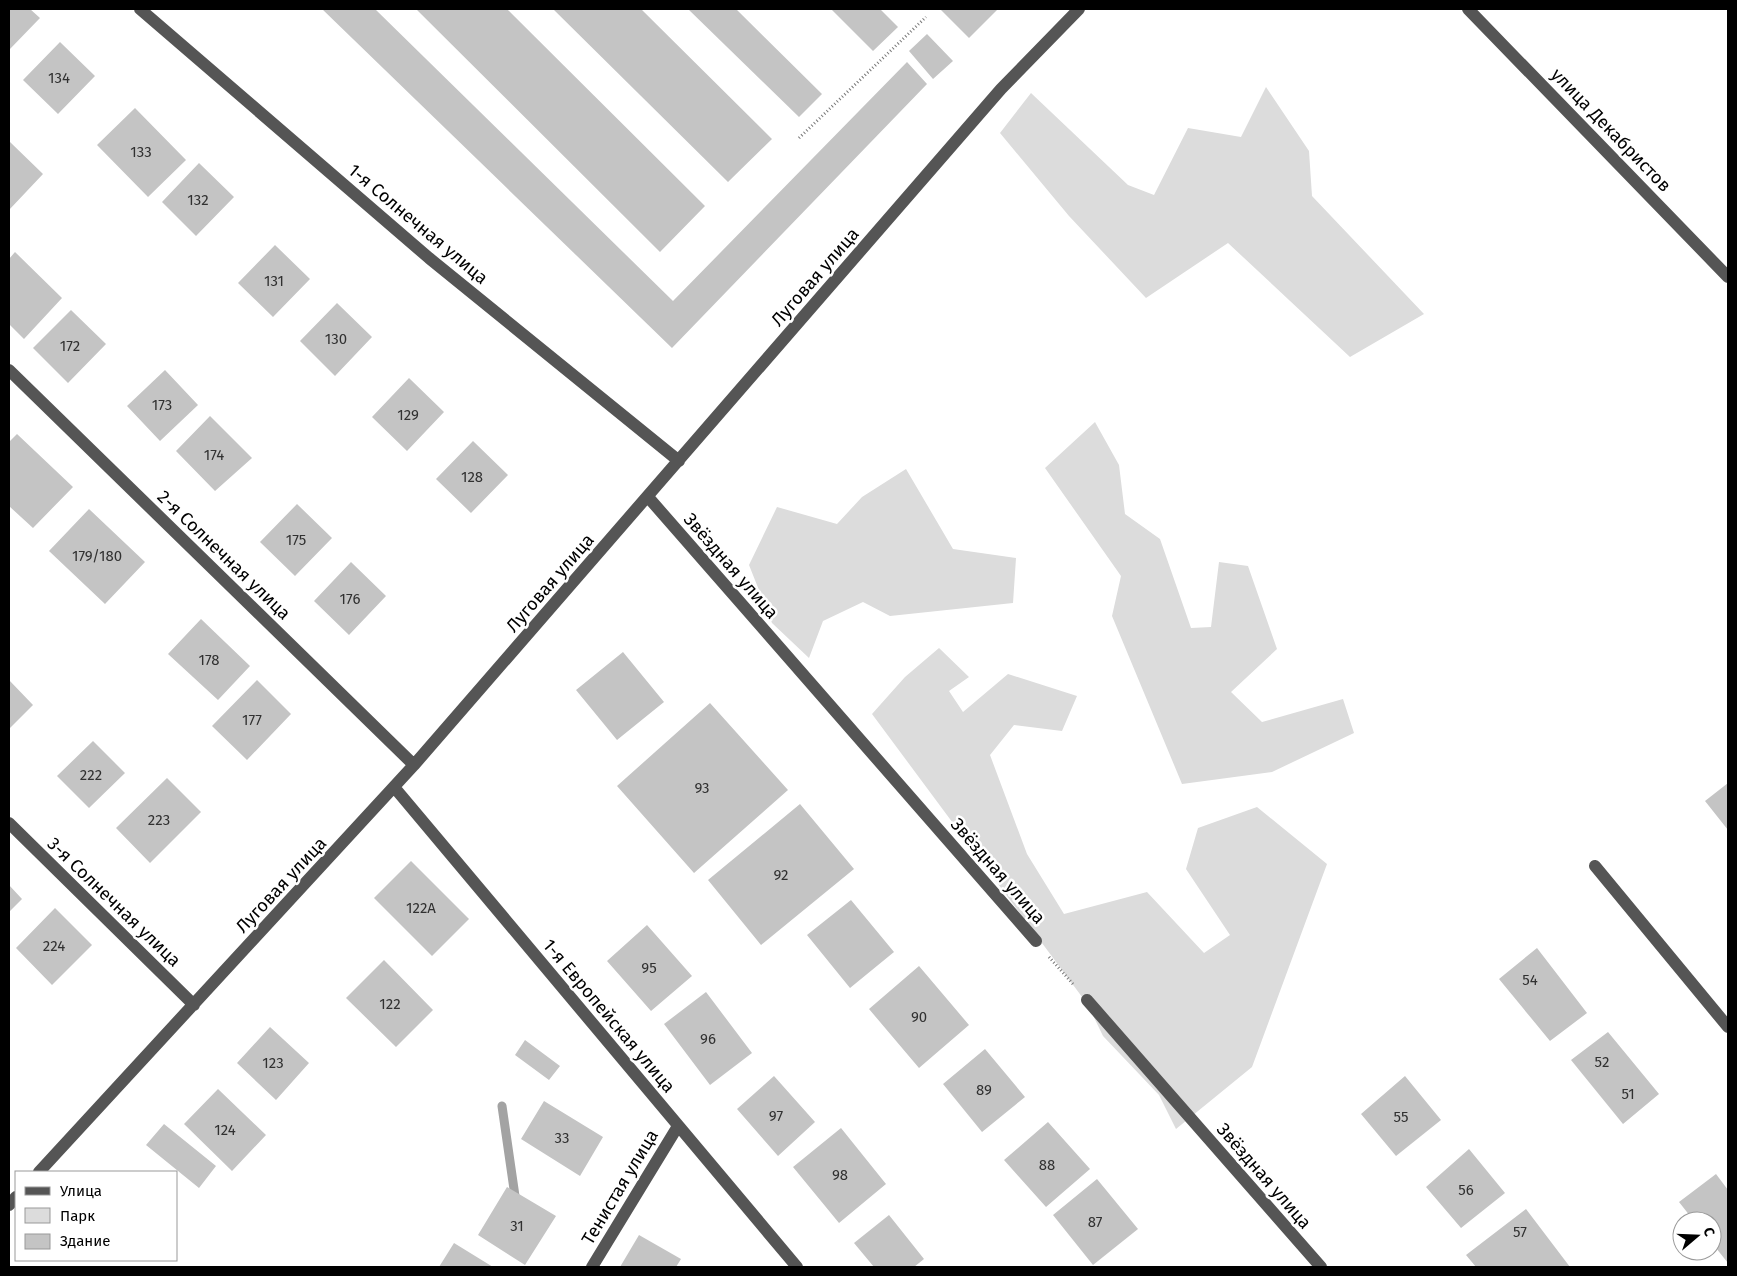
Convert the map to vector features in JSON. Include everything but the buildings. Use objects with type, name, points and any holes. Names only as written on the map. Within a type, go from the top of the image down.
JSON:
[{"type":"street","name":"1-я Солнечная улица","points":[[140,9],[430,258],[679,461]]},
{"type":"street","name":"Луговая улица","points":[[40,1171],[414,765],[1001,88],[1078,9]]},
{"type":"street","name":"улица Декабристов","points":[[1468,9],[1728,277]]},
{"type":"street","name":"2-я Солнечная улица","points":[[9,370],[414,765]]},
{"type":"street","name":"Звёздная улица","points":[[648,497],[1036,941]]},
{"type":"street","name":"1-я Европейская улица","points":[[394,787],[797,1267]]},
{"type":"street","name":"3-я Солнечная улица","points":[[9,823],[194,1005]]},
{"type":"street","points":[[1595,866],[1728,1027]]},
{"type":"street","name":"Звёздная улица","points":[[1087,1000],[1321,1267]]},
{"type":"street","name":"Тенистая улица","points":[[592,1267],[678,1126]]},
{"type":"path","points":[[799,138],[926,17]]},
{"type":"path","name":"Звёздная улица","points":[[1036,941],[1087,1000]]},
{"type":"green space","points":[[1266,87],[1309,151],[1312,196],[1424,314],[1350,357],[1228,243],[1146,298],[1069,216],[1000,133],[1031,93],[1128,185],[1154,195],[1188,128],[1241,137]]},
{"type":"green space","points":[[1095,422],[1119,465],[1125,514],[1160,539],[1191,628],[1211,627],[1219,562],[1248,566],[1277,649],[1231,692],[1262,722],[1343,699],[1354,733],[1272,772],[1182,784],[1112,616],[1121,576],[1045,468]]},
{"type":"green space","points":[[906,469],[953,549],[1016,558],[1013,603],[890,616],[863,602],[823,621],[809,658],[772,623],[749,565],[777,507],[837,524],[862,497]]},
{"type":"green space","points":[[939,648],[969,677],[949,691],[963,712],[1008,674],[1077,696],[1062,731],[1014,725],[990,755],[1027,854],[1064,914],[1147,892],[1204,953],[1230,935],[1186,869],[1198,828],[1257,807],[1327,864],[1252,1067],[1176,1129],[1159,1095],[1103,1036],[1088,1005],[872,714],[905,677]]},
{"type":"waterway","points":[[502,1106],[516,1203]]}]
